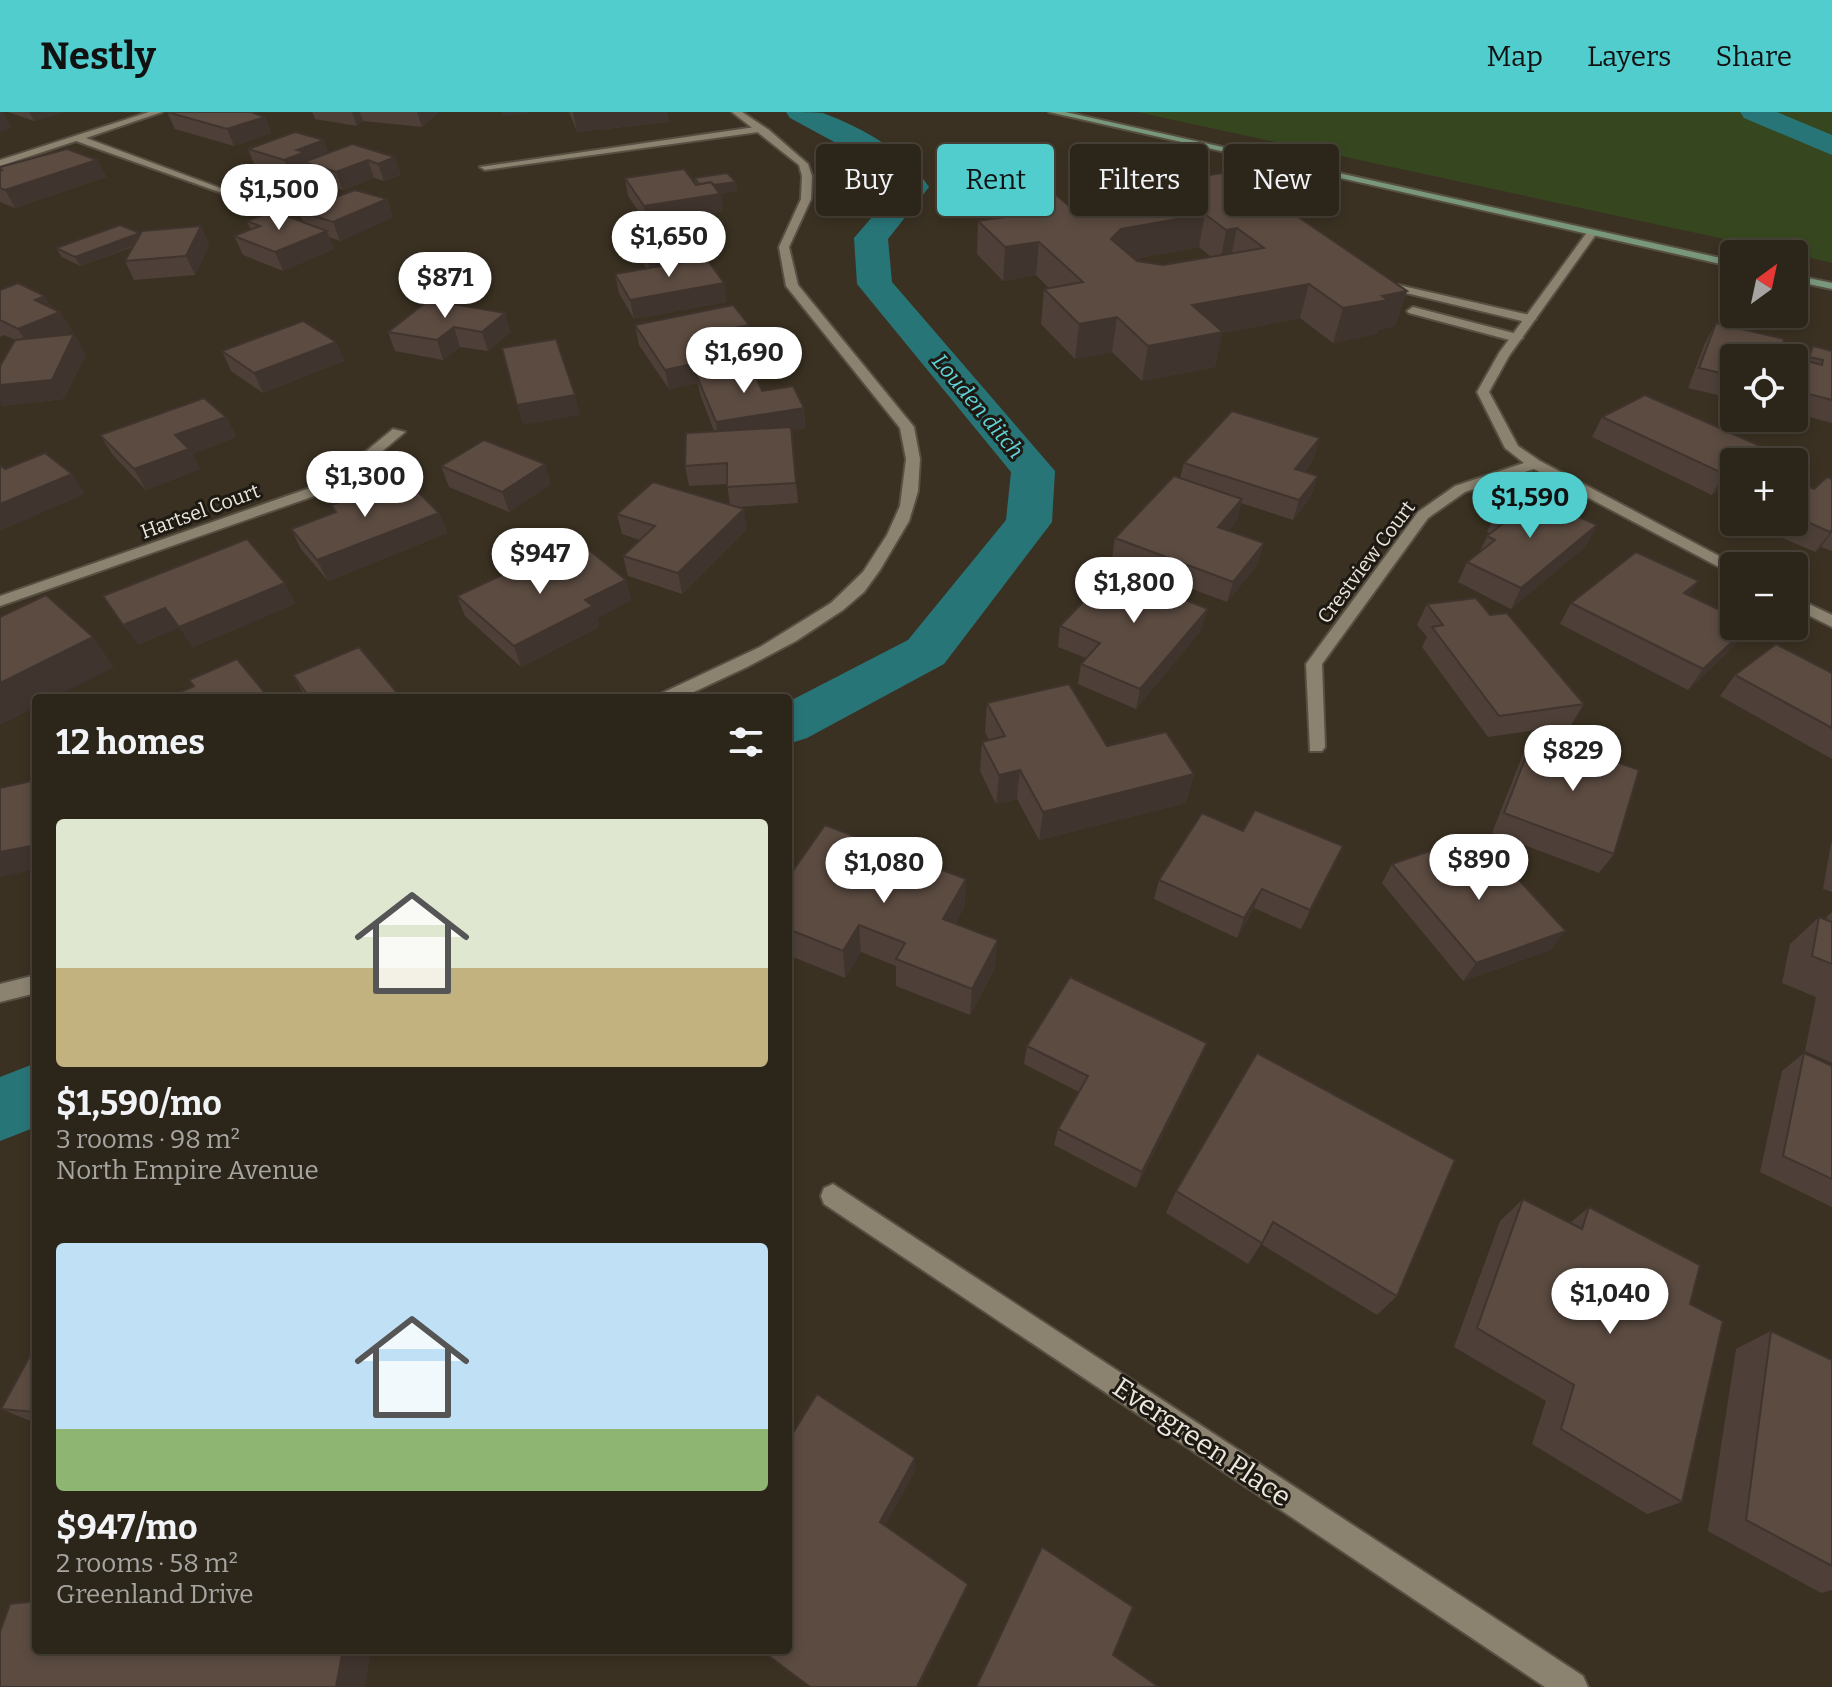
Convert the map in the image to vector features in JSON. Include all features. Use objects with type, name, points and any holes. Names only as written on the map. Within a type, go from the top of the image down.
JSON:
[{"type":"main road","points":[[1053,112],[1720,261]]},
{"type":"main road","points":[[1808,281],[1832,286]]},
{"type":"street","points":[[0,163],[158,112]]},
{"type":"street","points":[[675,694],[756,656],[823,618],[860,587],[902,527],[910,508],[913,445],[907,427],[792,286],[784,247],[806,199],[807,176],[803,164],[762,129],[736,112]]},
{"type":"street","points":[[485,167],[762,129]]},
{"type":"street","points":[[76,138],[232,196]]},
{"type":"street","points":[[1592,233],[1530,319],[1483,392],[1512,448],[1535,464],[1720,563]]},
{"type":"street","points":[[1398,288],[1530,319]]},
{"type":"street","points":[[1413,311],[1517,338]]},
{"type":"street","name":"Hartsel Court","points":[[0,601],[335,484],[398,432]]},
{"type":"street","name":"Crestview Court","points":[[1316,747],[1314,664],[1423,515],[1460,489],[1535,464]]},
{"type":"street","points":[[1808,609],[1832,622]]},
{"type":"street","points":[[0,993],[32,985]]},
{"type":"street","name":"Evergreen Place","points":[[833,1196],[1572,1687]]},
{"type":"green space","points":[[1137,112],[1832,112],[1832,263],[1808,257],[1808,240],[1729,240],[1339,156],[1339,144],[1285,144]]},
{"type":"building","points":[[167,112],[251,112],[265,117],[227,129]]},
{"type":"building","points":[[295,132],[324,140],[297,150],[305,152],[284,160],[248,149]]},
{"type":"building","points":[[352,144],[395,157],[378,164],[368,160],[336,172],[304,162]]},
{"type":"building","points":[[67,149],[97,160],[5,190],[0,188],[0,167]]},
{"type":"building","points":[[684,169],[696,185],[711,182],[720,194],[644,206],[625,178]]},
{"type":"building","points":[[727,173],[736,182],[699,184],[694,178]]},
{"type":"building","points":[[1224,173],[1224,216],[1297,216],[1407,291],[1382,296],[1388,300],[1343,308],[1309,284],[1192,305],[1223,332],[1148,346],[1117,317],[1079,324],[1044,289],[1083,282],[1039,242],[1005,247],[978,221],[1012,216],[1054,216],[1054,193],[1070,207],[1070,216],[1194,216],[1121,229],[1111,239],[1137,261],[1163,265],[1264,248],[1237,228],[1226,230],[1208,216],[1208,175]]},
{"type":"building","points":[[355,190],[387,199],[333,222],[298,211]]},
{"type":"building","points":[[273,211],[327,231],[275,252],[234,236],[260,226],[247,221]]},
{"type":"building","points":[[679,213],[704,247],[647,257],[624,223]]},
{"type":"building","points":[[120,225],[140,233],[75,257],[56,248]]},
{"type":"building","points":[[201,226],[186,256],[125,261],[142,231]]},
{"type":"building","points":[[706,258],[724,283],[630,300],[615,274]]},
{"type":"building","points":[[18,283],[45,296],[35,300],[60,312],[18,329],[0,320],[0,290]]},
{"type":"building","points":[[429,300],[505,313],[482,332],[454,327],[437,340],[388,332]]},
{"type":"building","points":[[733,305],[749,325],[711,333],[728,356],[665,370],[635,325]]},
{"type":"building","points":[[303,321],[336,342],[254,373],[222,351]]},
{"type":"building","points":[[1716,323],[1720,324],[1720,328],[1737,328],[1784,339],[1783,344],[1720,344],[1720,373],[1699,368]]},
{"type":"building","points":[[74,334],[52,380],[0,385],[0,366],[15,340]]},
{"type":"building","points":[[556,339],[575,395],[517,405],[502,348]]},
{"type":"building","points":[[1813,346],[1832,351],[1832,400],[1808,394],[1808,361],[1822,365],[1823,360],[1809,357]]},
{"type":"building","points":[[751,366],[762,391],[793,386],[804,408],[716,422],[696,374]]},
{"type":"building","points":[[1645,395],[1720,428],[1720,432],[1729,432],[1765,448],[1720,448],[1720,472],[1602,417]]},
{"type":"building","points":[[204,398],[226,417],[175,435],[189,449],[134,469],[100,435]]},
{"type":"building","points":[[1232,411],[1320,438],[1295,469],[1318,476],[1299,500],[1184,463]]},
{"type":"building","points":[[791,427],[796,483],[727,487],[727,463],[685,466],[686,433]]},
{"type":"building","points":[[484,440],[545,464],[502,492],[441,466]]},
{"type":"building","points":[[45,453],[72,474],[0,504],[0,465],[5,469]]},
{"type":"building","points":[[1174,476],[1242,499],[1218,527],[1264,543],[1233,582],[1115,538]]},
{"type":"building","points":[[1827,477],[1832,479],[1830,532],[1808,522],[1808,486],[1814,489]]},
{"type":"building","points":[[404,478],[439,513],[317,560],[291,529],[336,512],[331,505]]},
{"type":"building","points":[[653,482],[744,509],[678,573],[623,556],[655,526],[617,514]]},
{"type":"building","points":[[1522,492],[1597,525],[1521,588],[1467,562],[1495,540],[1487,536],[1510,518],[1496,512]]},
{"type":"building","points":[[247,539],[285,583],[179,627],[165,608],[123,625],[103,596]]},
{"type":"building","points":[[589,550],[626,580],[585,600],[593,606],[514,646],[457,596],[528,563],[541,573]]},
{"type":"building","points":[[1636,552],[1699,581],[1684,593],[1720,610],[1720,640],[1734,640],[1703,669],[1571,603]]},
{"type":"building","points":[[1152,569],[1185,581],[1173,595],[1208,609],[1140,689],[1081,664],[1100,643],[1060,626],[1113,571],[1140,582]]},
{"type":"building","points":[[46,595],[93,637],[0,683],[0,617]]},
{"type":"building","points":[[1476,598],[1490,615],[1507,613],[1584,704],[1499,716],[1432,627],[1443,625],[1427,604]]},
{"type":"building","points":[[1776,644],[1832,673],[1832,728],[1735,675]]},
{"type":"building","points":[[359,647],[398,694],[307,694],[293,675]]},
{"type":"building","points":[[237,659],[266,694],[176,694],[194,686],[189,680]]},
{"type":"building","points":[[1069,684],[1107,746],[1166,732],[1194,774],[1043,812],[1020,770],[999,775],[982,742],[1005,736],[987,703]]},
{"type":"building","points":[[1535,733],[1639,770],[1614,854],[1504,813]]},
{"type":"building","points":[[32,781],[32,846],[0,852],[0,788]]},
{"type":"building","points":[[1255,810],[1343,846],[1310,910],[1262,889],[1244,918],[1159,880],[1202,813],[1243,831]]},
{"type":"building","points":[[825,825],[966,879],[943,919],[998,940],[972,989],[896,959],[905,943],[859,925],[843,951],[792,931],[792,872]]},
{"type":"building","points":[[1450,844],[1466,861],[1493,852],[1566,931],[1476,963],[1392,864]]},
{"type":"building","points":[[1819,917],[1832,922],[1832,964],[1812,956]]},
{"type":"building","points":[[1070,977],[1207,1043],[1142,1172],[1058,1129],[1088,1076],[1027,1046]]},
{"type":"building","points":[[1257,1053],[1455,1160],[1397,1296],[1273,1222],[1262,1243],[1176,1191]]},
{"type":"building","points":[[1804,1053],[1832,1066],[1832,1179],[1783,1156]]},
{"type":"building","points":[[1523,1199],[1582,1229],[1589,1207],[1700,1265],[1690,1304],[1723,1321],[1682,1502],[1561,1429],[1574,1385],[1477,1328]]},
{"type":"building","points":[[1771,1331],[1832,1360],[1832,1566],[1746,1520]]},
{"type":"building","points":[[32,1352],[32,1412],[1,1409]]},
{"type":"building","points":[[817,1394],[915,1458],[880,1522],[968,1584],[917,1687],[810,1687],[766,1654],[792,1654],[792,1435]]},
{"type":"building","points":[[1042,1547],[1133,1607],[1113,1655],[1159,1687],[976,1687]]},
{"type":"building","points":[[32,1601],[32,1654],[342,1654],[336,1687],[0,1687],[0,1632],[10,1604]]},
{"type":"waterway","name":"Louden ditch","points":[[792,723],[926,652],[1029,522],[1033,471],[875,284],[871,238],[914,187],[895,163],[800,112]]},
{"type":"waterway","points":[[1754,112],[1832,146]]},
{"type":"waterway","name":"Louden ditch","points":[[0,1109],[32,1097]]}]
